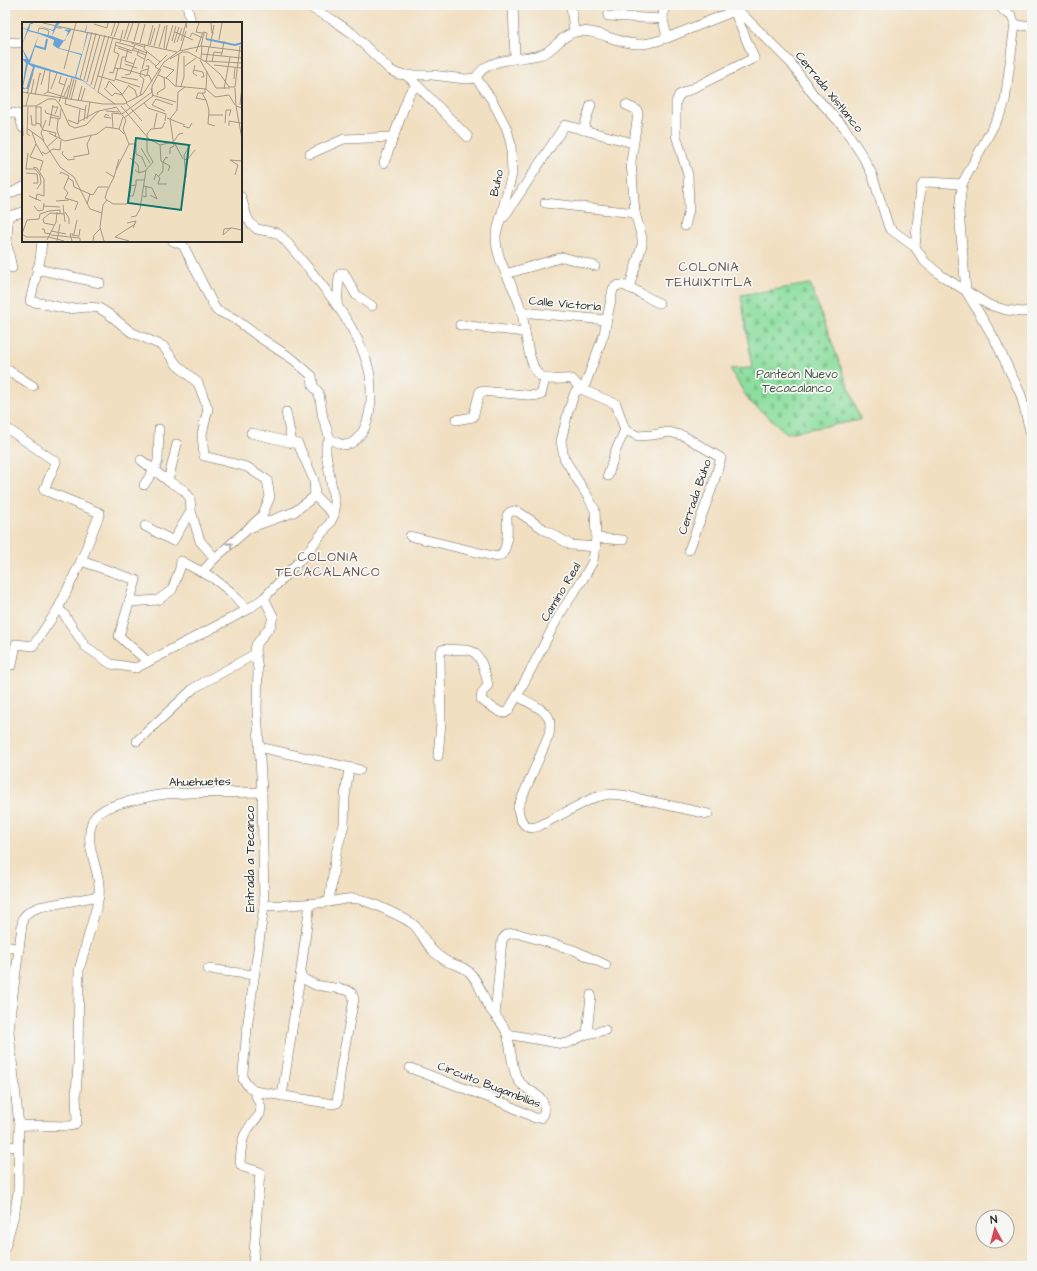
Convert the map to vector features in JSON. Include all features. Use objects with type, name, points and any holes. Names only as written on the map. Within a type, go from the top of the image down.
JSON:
[{"type":"street","points":[[188,5],[191,22]]},
{"type":"street","points":[[306,5],[327,16],[352,33],[390,70],[406,76],[468,136]]},
{"type":"street","points":[[513,5],[514,58]]},
{"type":"street","points":[[571,5],[574,32]]},
{"type":"street","points":[[664,5],[663,19],[667,38]]},
{"type":"street","points":[[999,5],[1005,12],[1011,15],[1015,24],[1005,101],[1002,110],[962,184],[959,212],[966,290],[995,340],[1021,395],[1032,439]]},
{"type":"street","points":[[406,76],[432,75],[465,79],[476,78],[478,73],[492,64],[514,58],[546,53],[556,43],[574,32],[589,32],[628,43],[648,44],[667,38],[733,7],[754,58],[679,95],[676,102],[676,135],[688,175],[689,210],[685,226]]},
{"type":"street","name":"Cerrada Xistlanco","points":[[733,7],[791,63],[813,94],[844,127],[872,174],[889,228],[915,247],[925,262],[932,269],[990,305],[1011,311],[1032,311]]},
{"type":"street","points":[[608,16],[663,19]]},
{"type":"street","points":[[1015,24],[1022,26],[1032,25]]},
{"type":"street","points":[[5,42],[22,43]]},
{"type":"street","name":"Buho","points":[[476,78],[492,100],[507,129],[511,145],[512,174],[496,235],[497,249],[522,312],[525,332],[535,368],[539,374],[545,378]]},
{"type":"street","points":[[384,163],[409,94],[417,85]]},
{"type":"street","points":[[583,130],[591,105]]},
{"type":"street","points":[[626,105],[637,110],[638,114],[631,162],[635,213],[642,238],[642,244],[629,288],[659,303]]},
{"type":"street","points":[[5,113],[14,113],[19,115],[22,125]]},
{"type":"street","points":[[500,223],[565,125],[633,143]]},
{"type":"street","points":[[310,154],[344,139],[394,137]]},
{"type":"street","points":[[915,247],[921,187],[923,183],[962,184]]},
{"type":"street","points":[[5,196],[22,188]]},
{"type":"street","points":[[176,242],[183,245],[216,310],[236,319],[259,337],[294,360],[312,376],[313,386],[319,393],[330,439],[339,444],[346,445],[355,442],[364,431],[370,413],[370,376],[361,348],[354,334],[325,288],[284,239],[277,233],[257,229],[251,224],[242,200]]},
{"type":"street","points":[[545,203],[635,213]]},
{"type":"street","points":[[12,268],[8,246],[8,216],[22,212]]},
{"type":"street","points":[[42,242],[30,301],[68,309],[88,306],[99,308],[131,332],[163,346],[177,365],[198,383],[208,409],[202,434],[204,456],[248,467],[267,480],[270,497],[262,516],[214,558],[202,572]]},
{"type":"street","points":[[506,274],[563,257],[595,266]]},
{"type":"street","points":[[37,269],[100,283]]},
{"type":"street","points":[[337,306],[339,277],[341,273],[344,274],[356,296],[372,306]]},
{"type":"street","name":"Camino Real","points":[[438,756],[441,723],[440,654],[442,650],[445,649],[476,653],[479,657],[488,685],[482,693],[481,700],[500,712],[505,713],[508,711],[517,696],[561,612],[593,561],[596,543],[595,510],[564,458],[561,441],[568,412],[575,392],[585,385],[604,334],[613,289],[615,286],[619,285],[629,288]]},
{"type":"street","name":"Calle Victoria","points":[[522,312],[606,320]]},
{"type":"street","points":[[460,325],[525,332]]},
{"type":"street","points":[[5,368],[33,386]]},
{"type":"street","points":[[456,420],[473,417],[480,391],[538,396],[541,395],[545,378],[572,379],[581,389],[616,404],[625,430],[615,452],[608,476]]},
{"type":"street","points":[[286,412],[292,443]]},
{"type":"street","points":[[5,427],[56,462],[44,490],[100,513],[81,561],[58,609],[33,646],[16,644],[12,665],[5,662]]},
{"type":"street","points":[[144,485],[158,461],[159,429]]},
{"type":"street","name":"Cerrada Búho","points":[[625,430],[638,436],[669,432],[684,436],[721,458],[713,485],[689,550]]},
{"type":"street","points":[[251,433],[298,444],[314,480],[315,496],[334,515]]},
{"type":"street","points":[[58,609],[63,613],[85,646],[110,664],[136,668],[247,610],[264,598],[305,555],[330,523],[334,515],[335,506],[326,453],[326,445],[330,439]]},
{"type":"street","points":[[168,481],[177,444]]},
{"type":"street","points":[[141,460],[168,481],[184,490],[190,498],[191,512],[200,541],[214,558]]},
{"type":"street","points":[[249,528],[294,512],[315,496]]},
{"type":"street","points":[[410,536],[497,558],[503,553],[506,546],[507,516],[508,512],[512,510],[517,511],[571,545],[623,540]]},
{"type":"street","points":[[145,526],[173,541],[191,512]]},
{"type":"street","points":[[81,561],[136,580],[120,636],[148,662]]},
{"type":"street","points":[[129,602],[158,600],[172,590],[181,561],[213,578],[231,592],[247,610]]},
{"type":"street","points":[[137,741],[194,688],[255,654],[256,645],[271,625],[273,616],[264,598]]},
{"type":"street","name":"Entrada a Tecanco","points":[[253,1266],[260,1172],[243,1167],[240,1162],[245,1132],[261,1111],[261,1107],[254,1091],[243,1079],[247,1029],[264,906],[262,792],[257,710],[258,668],[255,654]]},
{"type":"street","points":[[517,696],[546,713],[549,719],[550,727],[549,735],[518,807],[519,816],[522,823],[528,828],[534,828],[593,798],[609,794],[622,794],[708,814]]},
{"type":"street","points":[[259,747],[360,770]]},
{"type":"street","points":[[329,902],[337,847],[344,825],[345,797],[349,768]]},
{"type":"street","name":"Ahuehuetes","points":[[19,1125],[71,1126],[77,1121],[76,1094],[78,1064],[79,970],[98,905],[100,887],[99,877],[90,848],[92,821],[105,809],[166,794],[262,792]]},
{"type":"street","points":[[5,1248],[15,1211],[18,1192],[19,1125],[9,1078],[7,1032],[23,918],[31,910],[38,907],[99,896]]},
{"type":"street","name":"Circuito Bugambilias","points":[[264,906],[329,902],[349,898],[358,899],[395,914],[414,925],[434,952],[446,961],[462,967],[474,976],[484,998],[504,1027],[507,1034],[516,1076],[522,1086],[537,1094],[541,1099],[544,1114],[541,1118],[536,1118],[506,1104],[410,1068]]},
{"type":"street","points":[[282,1096],[310,903]]},
{"type":"street","points":[[495,1015],[502,940],[505,935],[509,933],[516,933],[574,950],[606,965]]},
{"type":"street","points":[[5,946],[19,949]]},
{"type":"street","points":[[208,969],[254,975]]},
{"type":"street","points":[[254,1091],[333,1104],[337,1103],[343,1054],[354,999],[352,993],[347,990],[315,985],[300,977]]},
{"type":"street","points":[[587,1034],[591,995]]},
{"type":"street","points":[[507,1034],[563,1044],[587,1034],[605,1030]]},
{"type":"street","points":[[5,1146],[18,1147]]},
{"type":"green space","name":"Panteón Nuevo Tecacalanco","points":[[810,284],[861,420],[787,433],[749,401],[730,369],[752,368],[741,295]]},
{"type":"district","name":"COLONIA TEHUIXTITLA","points":[[709,274]]},
{"type":"district","name":"COLONIA TECACALANCO","points":[[328,564]]}]
